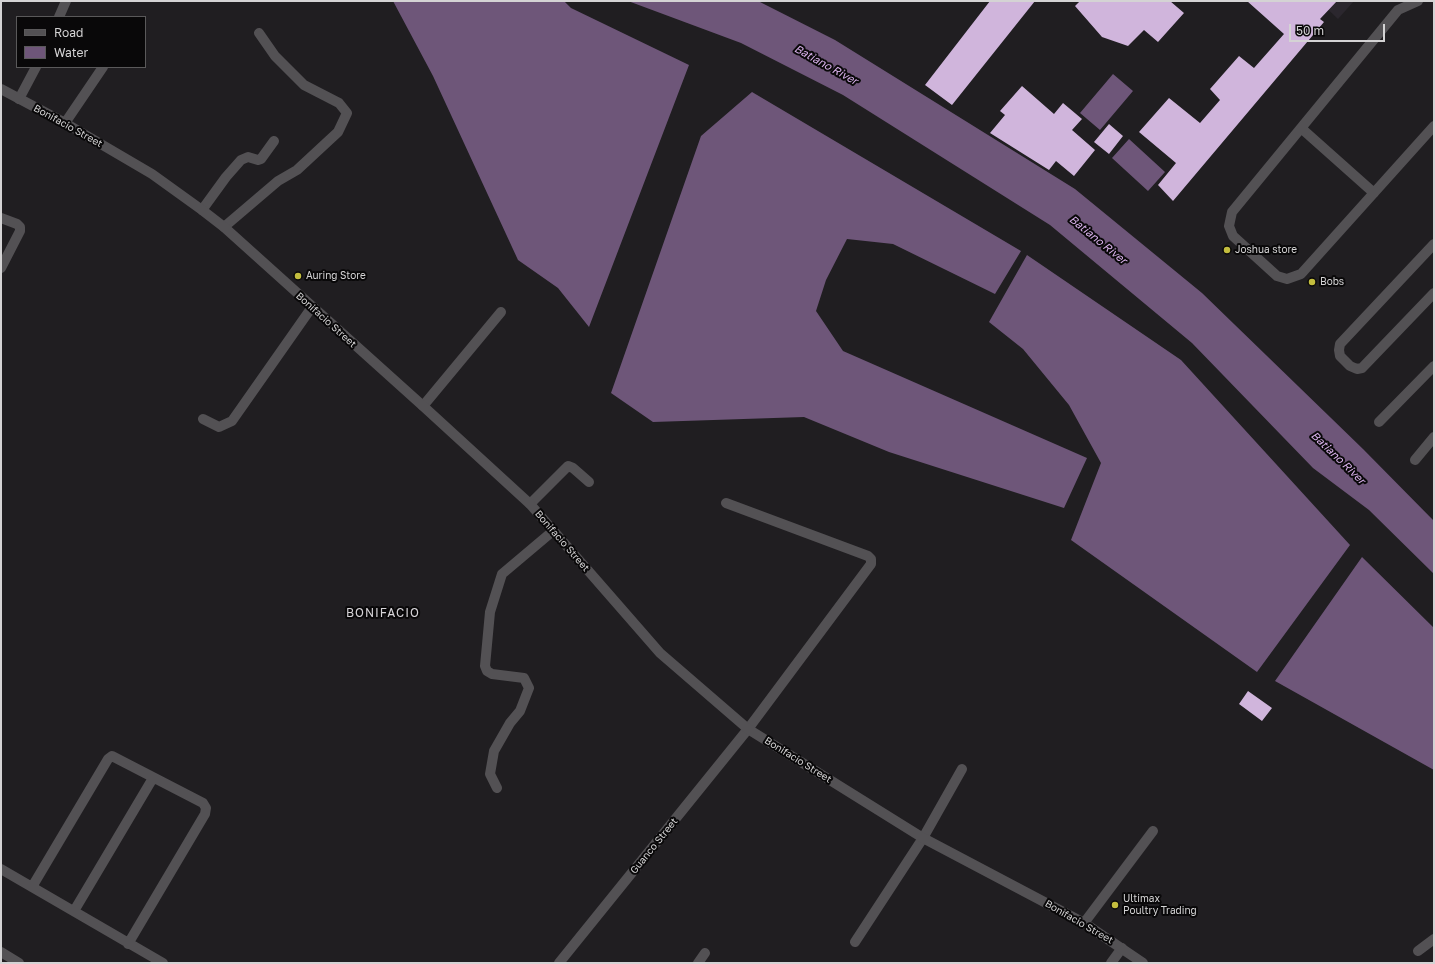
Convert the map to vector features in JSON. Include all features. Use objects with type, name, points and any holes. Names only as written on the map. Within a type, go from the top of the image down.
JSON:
[{"type":"street","points":[[59,16],[66,1]]},
{"type":"street","points":[[1418,1],[1398,10],[1232,212],[1229,226],[1233,236],[1277,276],[1286,280],[1301,274],[1434,126]]},
{"type":"street","points":[[224,227],[278,181],[297,170],[338,132],[347,113],[339,103],[304,85],[275,56],[259,33]]},
{"type":"street","points":[[19,99],[35,68]]},
{"type":"street","points":[[65,123],[102,68]]},
{"type":"street","name":"Bonifacio Street","points":[[2,92],[19,99],[65,123],[152,174],[224,227],[530,504],[660,653],[748,729],[923,838],[1084,923],[1144,963]]},
{"type":"street","points":[[1301,128],[1374,193]]},
{"type":"street","points":[[202,210],[226,177],[241,160],[248,157],[258,160],[261,159],[274,141]]},
{"type":"street","points":[[1,218],[17,224],[20,227],[20,231],[1,268]]},
{"type":"street","points":[[1434,244],[1340,344],[1340,356],[1350,366],[1357,369],[1362,368],[1434,293]]},
{"type":"street","points":[[203,419],[219,427],[232,421],[312,307]]},
{"type":"street","points":[[423,406],[501,312]]},
{"type":"street","points":[[1379,422],[1434,366]]},
{"type":"street","points":[[1415,460],[1434,437]]},
{"type":"street","points":[[530,504],[568,466],[573,468],[589,482]]},
{"type":"street","name":"Guanco Street","points":[[559,963],[748,729],[871,564],[871,559],[868,556],[726,503]]},
{"type":"street","points":[[497,788],[490,774],[494,751],[510,723],[520,711],[529,688],[524,678],[492,674],[487,671],[485,666],[490,612],[502,574],[553,531]]},
{"type":"street","points":[[32,887],[110,757],[114,756],[153,778],[203,803],[206,808],[205,814],[128,944]]},
{"type":"street","points":[[855,942],[923,838],[962,769]]},
{"type":"street","points":[[74,911],[153,778]]},
{"type":"street","points":[[1084,923],[1153,832]]},
{"type":"street","points":[[1,869],[163,963]]},
{"type":"street","points":[[1418,951],[1434,939]]},
{"type":"street","points":[[1111,963],[1122,948]]},
{"type":"street","points":[[1,952],[19,963]]},
{"type":"street","points":[[698,963],[705,953]]},
{"type":"shaded area","points":[[1319,1],[1354,1],[1338,19]]},
{"type":"water","points":[[393,1],[564,1],[571,8],[689,65],[589,327],[558,288],[518,260],[433,76]]},
{"type":"water","name":"Batiano River","points":[[628,1],[758,1],[835,40],[1075,189],[1202,293],[1363,449],[1434,521],[1434,574],[1369,510],[1313,468],[1192,343],[1050,225],[843,95],[741,43]]},
{"type":"water","points":[[1113,74],[1133,91],[1100,130],[1080,113]]},
{"type":"water","points":[[752,92],[1021,251],[995,294],[893,244],[847,239],[826,280],[816,311],[843,351],[1087,458],[1064,508],[889,452],[804,417],[653,422],[611,393],[701,136]]},
{"type":"water","points":[[1129,139],[1165,172],[1148,191],[1112,158]]},
{"type":"water","points":[[1027,255],[1181,360],[1350,545],[1257,672],[1071,540],[1101,463],[1069,405],[1023,349],[989,322]]},
{"type":"water","points":[[1362,557],[1434,628],[1434,770],[1275,681]]},
{"type":"building","points":[[990,1],[1035,1],[952,105],[925,85]]},
{"type":"building","points":[[1080,1],[1170,1],[1184,13],[1158,42],[1144,30],[1128,46],[1102,37],[1075,6]]},
{"type":"building","points":[[1247,1],[1337,1],[1320,19],[1324,22],[1173,201],[1158,185],[1176,163],[1139,132],[1169,98],[1200,123],[1220,100],[1210,89],[1239,56],[1254,68],[1284,34]]},
{"type":"building","points":[[1022,86],[1054,114],[1063,103],[1082,119],[1072,130],[1095,150],[1074,176],[1056,161],[1049,170],[990,133],[1005,115],[1000,111]]},
{"type":"building","points":[[1109,124],[1123,136],[1109,154],[1094,142]]},
{"type":"building","points":[[1248,691],[1272,708],[1262,721],[1239,704]]},
{"type":"place","name":"Joshua store","points":[[1227,250]]},
{"type":"place","name":"Auring Store","points":[[298,276]]},
{"type":"place","name":"Bobs","points":[[1312,282]]},
{"type":"place","name":"Ultimax Poultry Trading","points":[[1115,905]]},
{"type":"district","name":"BONIFACIO","points":[[383,613]]}]
